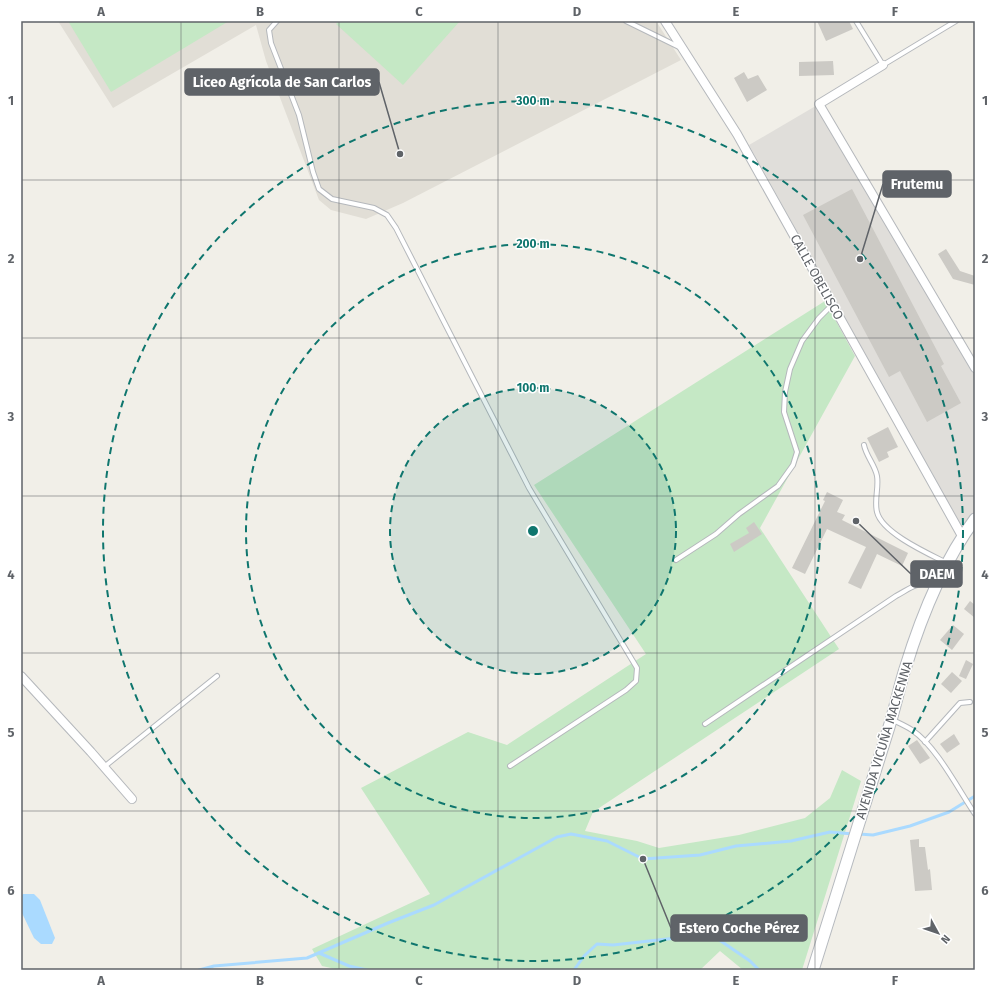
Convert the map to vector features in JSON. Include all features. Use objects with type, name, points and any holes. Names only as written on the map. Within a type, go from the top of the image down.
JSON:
[{"type":"main road","name":"AVENIDA VICUÑA MACKENNA","points":[[813,970],[858,828],[913,644],[936,587],[962,536],[975,519]]},
{"type":"street","name":"CALLE OBELISCO","points":[[665,21],[737,134],[962,536]]},
{"type":"street","points":[[883,65],[820,104],[975,368]]},
{"type":"street","points":[[21,676],[132,799]]},
{"type":"lane","points":[[277,21],[269,30],[271,43],[299,114],[313,172],[320,189],[332,199],[374,208],[387,215],[396,228],[529,488],[637,668],[636,681],[626,690],[510,766]]},
{"type":"lane","points":[[626,21],[683,49]]},
{"type":"lane","points":[[856,21],[883,65],[956,21]]},
{"type":"lane","points":[[676,560],[716,534],[778,486],[793,465],[797,452],[784,412],[785,392],[790,369],[802,341],[819,318],[832,304]]},
{"type":"lane","points":[[864,445],[865,451],[877,475],[875,503],[877,515],[895,534],[948,564]]},
{"type":"lane","points":[[706,724],[916,584],[926,583],[936,587]]},
{"type":"lane","points":[[104,767],[216,676]]},
{"type":"lane","points":[[925,742],[960,703],[970,702]]},
{"type":"lane","points":[[891,720],[912,730],[925,742],[946,769],[975,814]]},
{"type":"shaded area","points":[[58,21],[656,21],[681,60],[403,203],[366,219],[331,210],[319,200],[266,61],[256,25],[113,108]]},
{"type":"shaded area","points":[[819,104],[975,372],[975,513],[963,531],[749,145]]},
{"type":"green space","points":[[68,21],[229,21],[111,92]]},
{"type":"green space","points":[[339,21],[460,21],[403,85],[336,24]]},
{"type":"green space","points":[[825,301],[855,356],[760,528],[839,649],[593,812],[585,831],[637,841],[659,848],[739,835],[805,818],[830,798],[842,770],[861,781],[802,970],[743,970],[720,951],[700,970],[340,970],[322,966],[312,949],[430,894],[361,788],[468,732],[507,745],[646,654],[534,485]]},
{"type":"water","points":[[23,894],[34,894],[40,900],[55,938],[52,944],[41,944],[34,938],[21,911],[21,896]]},
{"type":"building","points":[[817,21],[849,21],[853,29],[826,41]]},
{"type":"building","points":[[833,61],[834,75],[799,76],[799,62]]},
{"type":"building","points":[[744,72],[748,79],[758,75],[767,90],[747,102],[734,78]]},
{"type":"building","points":[[852,189],[944,364],[941,366],[961,403],[927,422],[900,371],[889,377],[803,215]]},
{"type":"building","points":[[946,249],[960,271],[975,276],[975,285],[953,279],[938,254]]},
{"type":"building","points":[[888,427],[898,447],[887,452],[889,457],[879,462],[867,438]]},
{"type":"building","points":[[827,492],[843,500],[837,512],[845,515],[842,520],[908,553],[902,566],[877,554],[861,589],[848,583],[866,547],[827,529],[805,574],[792,568],[825,501],[823,500]]},
{"type":"building","points":[[754,522],[762,534],[734,552],[730,544],[749,533],[746,528]]},
{"type":"building","points":[[970,601],[975,605],[975,618],[964,609]]},
{"type":"building","points":[[953,625],[964,634],[952,650],[940,640]]},
{"type":"building","points":[[966,660],[973,664],[966,679],[959,676]]},
{"type":"building","points":[[952,672],[962,681],[951,693],[941,684]]},
{"type":"building","points":[[954,734],[960,744],[947,753],[940,744]]},
{"type":"building","points":[[917,740],[930,758],[920,764],[908,746]]},
{"type":"building","points":[[919,839],[919,847],[925,847],[928,870],[930,869],[932,890],[915,891],[910,840]]},
{"type":"waterway","points":[[859,834],[873,835],[910,826],[949,812],[975,796]]},
{"type":"waterway","points":[[199,970],[214,966],[307,958],[434,905],[557,837],[571,834],[607,841],[643,859],[700,855],[736,846],[791,841],[830,832],[853,834]]},
{"type":"waterway","points":[[574,970],[584,956],[597,944],[613,945],[712,935],[750,961],[759,970]]},
{"type":"waterway","points":[[319,953],[349,966],[367,970]]},
{"type":"place","name":"Liceo Agrícola de San Carlos","points":[[400,154]]},
{"type":"place","name":"Frutemu","points":[[860,259]]},
{"type":"place","name":"DAEM","points":[[856,521]]},
{"type":"place","name":"Estero Coche Pérez","points":[[643,859]]}]
